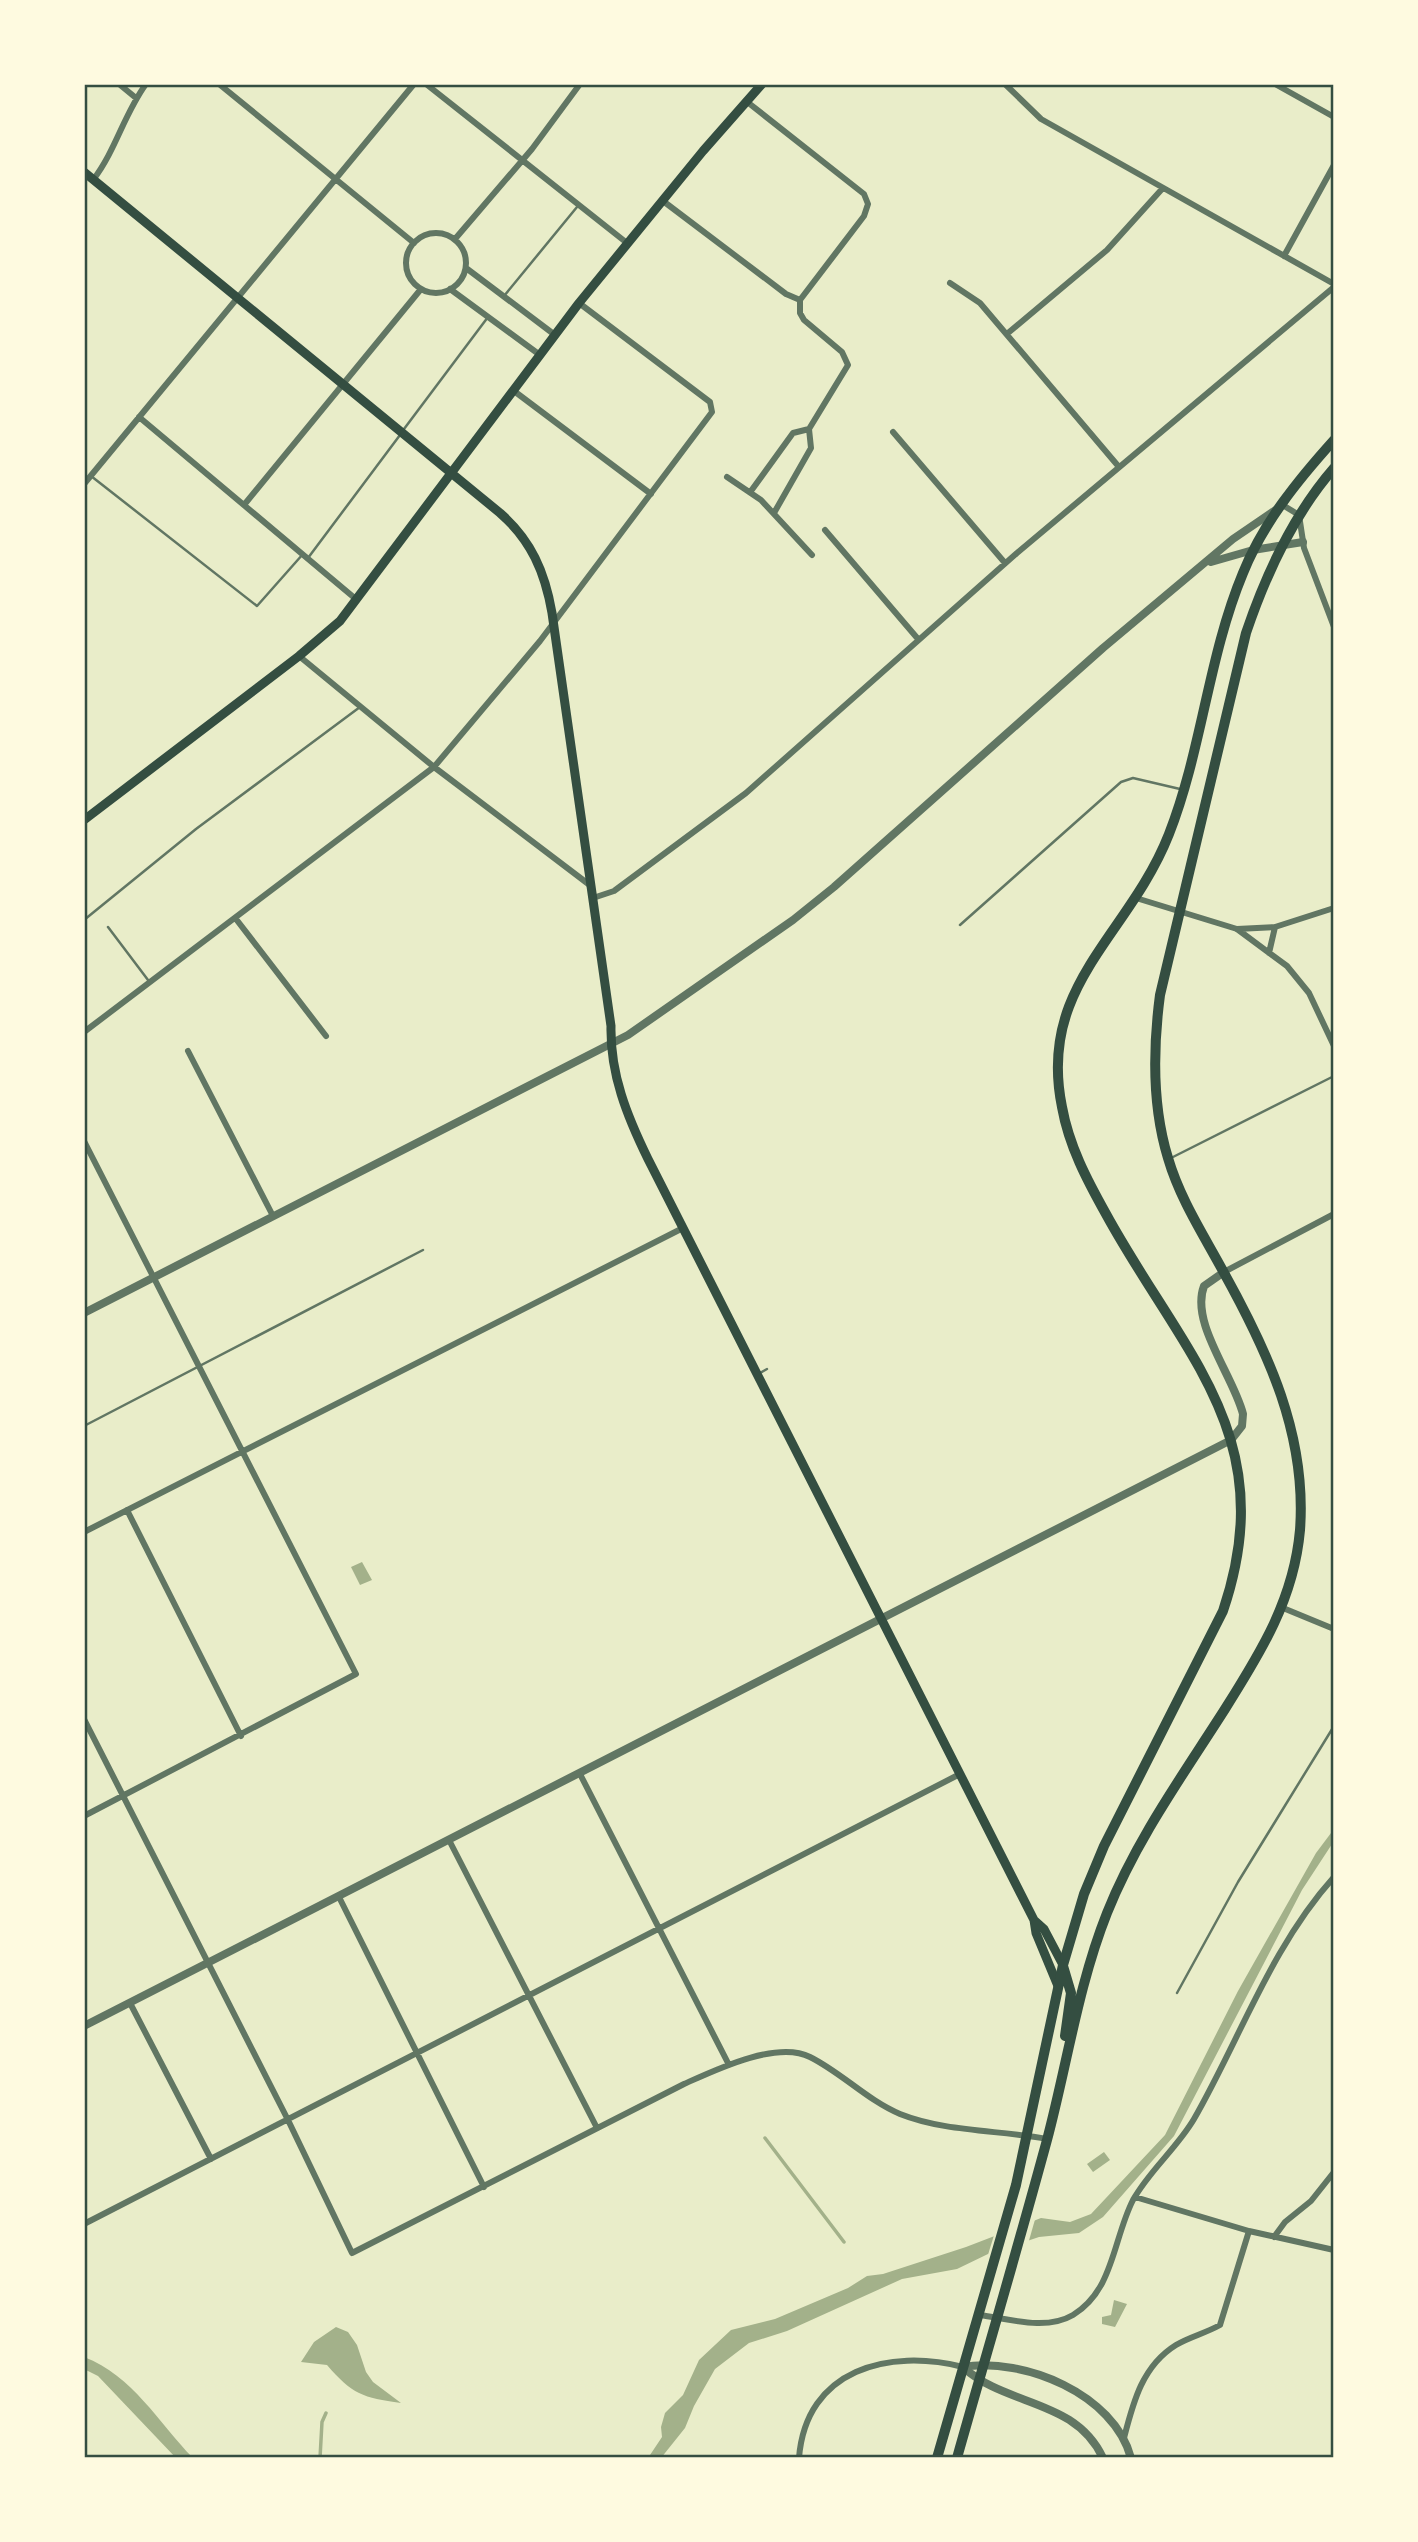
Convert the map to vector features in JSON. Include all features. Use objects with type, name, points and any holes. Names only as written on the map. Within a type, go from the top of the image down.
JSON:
[{"type":"main road","points":[[84,820],[330,630],[357,600],[579,303],[762,84]]},
{"type":"main road","points":[[84,172],[510,522],[532,549],[545,579],[554,621],[611,1026],[616,1080],[627,1115],[1034,1920],[1036,1933],[1058,1986]]},
{"type":"main road","points":[[937,2458],[987,2291],[1022,2161],[1063,1965],[1091,1874],[1207,1645],[1234,1579],[1242,1539],[1243,1507],[1231,1440],[1195,1359],[1096,1196],[1073,1147],[1061,1104],[1056,1053],[1064,1014],[1083,974],[1136,898],[1168,836],[1183,790],[1231,606],[1253,550],[1279,507],[1334,440]]},
{"type":"main road","points":[[957,2458],[1047,2139],[1064,2057],[1099,1937],[1123,1877],[1164,1804],[1259,1654],[1283,1608],[1293,1577],[1300,1528],[1300,1481],[1292,1428],[1269,1359],[1184,1202],[1168,1159],[1159,1119],[1155,1052],[1160,995],[1245,633],[1299,515],[1334,468]]},
{"type":"main road","points":[[1034,1920],[1044,1929],[1063,1965],[1071,1993],[1064,2057]]},
{"type":"street","points":[[119,84],[136,98]]},
{"type":"street","points":[[93,180],[109,158],[126,113],[146,84]]},
{"type":"street","points":[[219,84],[414,243]]},
{"type":"street","points":[[84,484],[414,84]]},
{"type":"street","points":[[426,84],[627,243]]},
{"type":"street","points":[[455,239],[522,160],[580,84]]},
{"type":"street","points":[[593,898],[614,891],[723,812],[1005,563],[1334,286],[1041,119],[1005,84]]},
{"type":"street","points":[[1275,84],[1334,117]]},
{"type":"street","points":[[746,101],[858,189],[867,200],[864,216],[800,300],[800,313],[804,320],[842,352],[848,365],[808,429],[811,448],[774,513]]},
{"type":"street","points":[[1284,256],[1334,166]]},
{"type":"street","points":[[1008,333],[1107,250],[1162,190]]},
{"type":"street","points":[[663,201],[786,294],[800,300]]},
{"type":"street","points":[[437,233],[455,239],[463,249],[466,268],[460,281],[450,289],[436,293],[421,289],[412,280],[407,268],[408,254],[414,243],[424,235],[437,233]]},
{"type":"street","points":[[466,268],[555,335]]},
{"type":"street","points":[[950,282],[980,303],[1008,333],[1118,467]]},
{"type":"street","points":[[244,505],[421,289]]},
{"type":"street","points":[[450,289],[540,355]]},
{"type":"street","points":[[84,1032],[434,767],[554,621],[712,412],[713,406],[579,303]]},
{"type":"street","points":[[514,391],[651,494]]},
{"type":"street","points":[[139,417],[357,600]]},
{"type":"street","points":[[751,491],[793,433],[808,429]]},
{"type":"street","points":[[893,432],[1005,563]]},
{"type":"street","points":[[727,477],[751,491],[812,555]]},
{"type":"street","points":[[84,1313],[611,1044],[697,988],[834,887],[1103,649],[1250,526],[1279,507],[1299,515],[1303,542],[1334,627]]},
{"type":"street","points":[[825,530],[918,639]]},
{"type":"street","points":[[1205,564],[1253,550],[1303,542]]},
{"type":"street","points":[[299,656],[434,767],[591,886]]},
{"type":"street","points":[[1136,898],[1237,929],[1275,927],[1334,908]]},
{"type":"street","points":[[236,919],[326,1036]]},
{"type":"street","points":[[1269,953],[1275,927]]},
{"type":"street","points":[[1237,929],[1287,966],[1308,993],[1334,1046]]},
{"type":"street","points":[[188,1051],[273,1216]]},
{"type":"street","points":[[84,1141],[356,1674],[84,1816]]},
{"type":"street","points":[[84,2026],[1231,1440],[1242,1426],[1242,1413],[1204,1323],[1199,1301],[1204,1286],[1224,1272],[1334,1214]]},
{"type":"street","points":[[84,1532],[683,1228]]},
{"type":"street","points":[[127,1510],[241,1735]]},
{"type":"street","points":[[1283,1608],[1334,1629]]},
{"type":"street","points":[[84,1719],[288,2120],[352,2253],[729,2065],[786,2052],[809,2056],[860,2092],[900,2113],[957,2126],[1047,2139]]},
{"type":"street","points":[[580,1774],[729,2065]]},
{"type":"street","points":[[84,2224],[960,1774]]},
{"type":"street","points":[[449,1840],[597,2129]]},
{"type":"street","points":[[980,2315],[1044,2323],[1071,2316],[1083,2308],[1101,2286],[1135,2197],[1193,2122],[1307,1908],[1334,1877]]},
{"type":"street","points":[[339,1897],[484,2187]]},
{"type":"street","points":[[130,2003],[211,2159]]},
{"type":"street","points":[[1274,2237],[1284,2222],[1311,2201],[1334,2172]]},
{"type":"street","points":[[1135,2197],[1248,2231],[1334,2250]]},
{"type":"street","points":[[1124,2438],[1137,2394],[1158,2360],[1176,2345],[1220,2325],[1248,2231]]},
{"type":"street","points":[[799,2458],[801,2443],[815,2407],[828,2391],[852,2374],[877,2363],[930,2360],[963,2367],[984,2364],[1055,2380],[1090,2401],[1113,2422],[1124,2438],[1131,2458]]},
{"type":"street","points":[[963,2367],[979,2382],[1045,2406],[1072,2420],[1092,2439],[1103,2458]]},
{"type":"lane","points":[[503,296],[579,204]]},
{"type":"lane","points":[[91,475],[257,606],[305,556],[488,317]]},
{"type":"lane","points":[[84,920],[196,829],[360,707]]},
{"type":"lane","points":[[960,925],[1121,782],[1133,778],[1183,790]]},
{"type":"lane","points":[[108,927],[150,982]]},
{"type":"lane","points":[[1168,1159],[1334,1076]]},
{"type":"lane","points":[[84,1426],[422,1250]]},
{"type":"lane","points":[[757,1374],[767,1369]]},
{"type":"lane","points":[[1177,1993],[1238,1882],[1334,1726]]},
{"type":"shaded area","points":[[362,1562],[372,1580],[360,1585],[351,1567]]},
{"type":"shaded area","points":[[1334,1829],[1334,1841],[1302,1890],[1174,2136],[1103,2217],[1079,2233],[1039,2237],[988,2254],[957,2269],[902,2279],[787,2331],[749,2343],[715,2369],[685,2428],[661,2458],[648,2458],[662,2437],[661,2427],[665,2413],[683,2395],[699,2360],[731,2330],[775,2319],[848,2288],[867,2276],[883,2274],[966,2247],[1041,2218],[1070,2222],[1091,2214],[1165,2135],[1238,1991],[1316,1853]]},
{"type":"shaded area","points":[[1104,2152],[1110,2160],[1093,2172],[1087,2164]]},
{"type":"shaded area","points":[[1114,2300],[1127,2304],[1115,2327],[1102,2324],[1102,2317],[1111,2315]]},
{"type":"shaded area","points":[[336,2327],[348,2332],[357,2345],[366,2372],[373,2382],[401,2403],[359,2393],[327,2365],[301,2362],[314,2342]]},
{"type":"shaded area","points":[[84,2357],[101,2365],[131,2388],[193,2458],[176,2458],[98,2376],[84,2369]]},
{"type":"pier","points":[[1036,2216],[1028,2244],[987,2258],[995,2232]]},
{"type":"waterway","points":[[765,2138],[844,2242]]},
{"type":"waterway","points":[[320,2458],[322,2422],[326,2413]]}]
